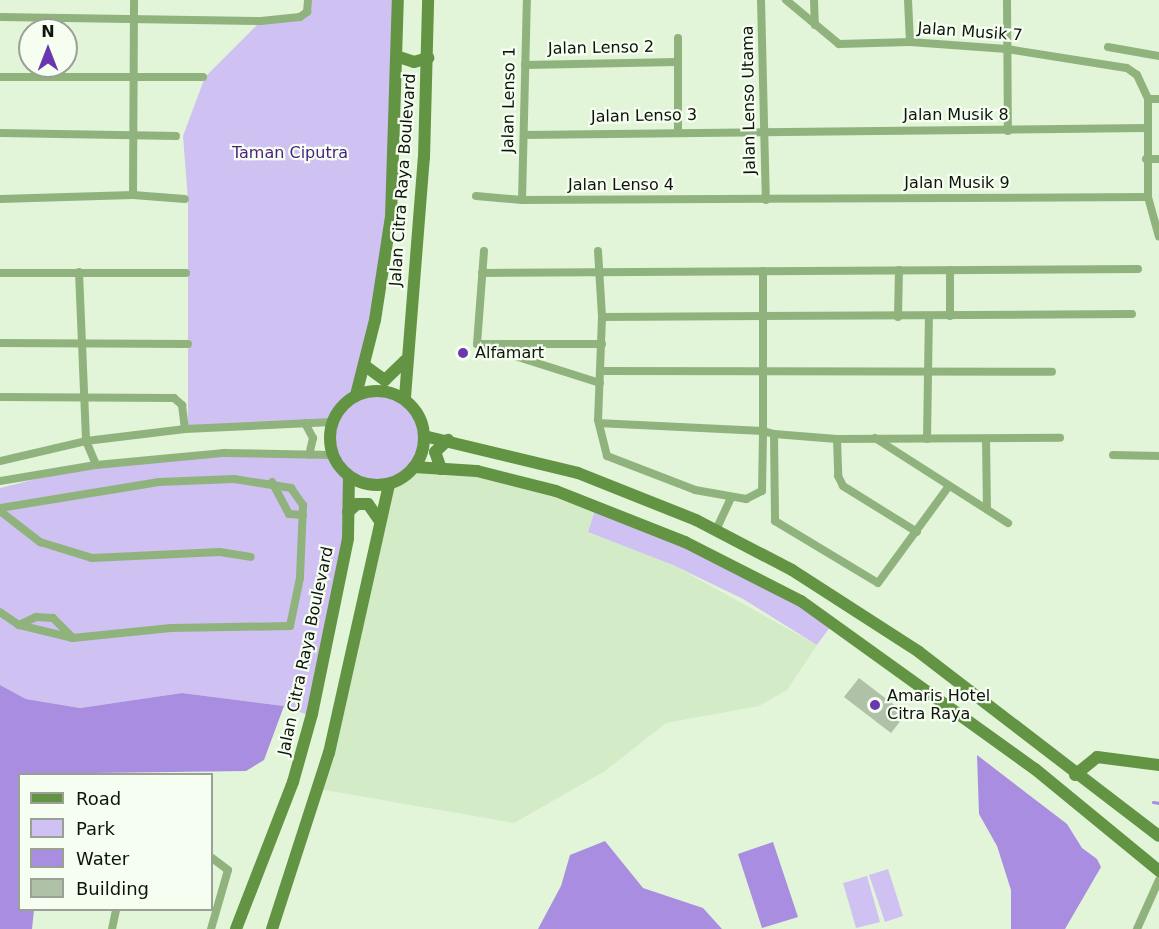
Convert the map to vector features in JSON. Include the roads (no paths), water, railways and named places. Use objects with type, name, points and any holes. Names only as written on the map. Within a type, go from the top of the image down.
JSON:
[{"type":"main road","name":"Jalan Citra Raya Boulevard","points":[[356,395],[364,365],[392,217],[399,57],[398,0]]},
{"type":"main road","name":"Jalan Citra Raya Boulevard","points":[[405,397],[405,361],[428,58],[428,0]]},
{"type":"main road","points":[[399,57],[414,62],[428,58]]},
{"type":"main road","points":[[364,365],[385,380],[405,361]]},
{"type":"main road","points":[[272,929],[329,753],[389,484],[414,467],[424,436],[414,407],[405,397],[384,391],[356,395],[342,406],[332,422],[332,455],[349,476],[389,484]]},
{"type":"main road","points":[[424,436],[578,473],[716,530],[849,604],[1159,836]]},
{"type":"main road","points":[[441,469],[435,452],[448,440]]},
{"type":"main road","points":[[414,467],[506,476],[685,542],[801,601],[1035,769],[1159,871]]},
{"type":"main road","name":"Jalan Citra Raya Boulevard","points":[[236,929],[301,758],[348,538],[349,476]]},
{"type":"main road","points":[[348,512],[357,504],[368,504],[380,521]]},
{"type":"main road","points":[[939,700],[954,682]]},
{"type":"main road","points":[[1075,775],[1097,757],[1159,765]]},
{"type":"street","points":[[133,195],[134,0]]},
{"type":"street","points":[[0,17],[294,18],[305,15],[308,0]]},
{"type":"street","name":"Jalan Lenso 1","points":[[522,200],[527,0]]},
{"type":"street","name":"Jalan Lenso Utama","points":[[762,0],[766,200]]},
{"type":"street","name":"Jalan Musik 7","points":[[786,0],[839,44],[910,42],[1007,49],[1127,68],[1137,75],[1148,99]]},
{"type":"street","points":[[814,0],[815,25]]},
{"type":"street","points":[[908,0],[910,42]]},
{"type":"street","points":[[1007,0],[1008,131]]},
{"type":"street","name":"Jalan Lenso 2","points":[[678,38],[678,130]]},
{"type":"street","points":[[1108,47],[1159,56]]},
{"type":"street","name":"Jalan Lenso 2","points":[[525,65],[677,62]]},
{"type":"street","points":[[0,77],[203,77]]},
{"type":"street","points":[[1156,234],[1148,197],[1146,128],[1148,99],[1159,99]]},
{"type":"street","name":"Jalan Musik 8","points":[[765,130],[1008,131],[1146,128]]},
{"type":"street","name":"Jalan Lenso 3","points":[[524,135],[678,130],[765,130]]},
{"type":"street","points":[[0,133],[133,133],[176,136]]},
{"type":"street","points":[[1146,159],[1159,159]]},
{"type":"street","points":[[0,199],[133,195],[184,199]]},
{"type":"street","name":"Jalan Lenso 4","points":[[476,196],[522,200],[766,200]]},
{"type":"street","name":"Jalan Musik 9","points":[[766,200],[1148,197]]},
{"type":"street","points":[[477,344],[484,251]]},
{"type":"street","points":[[598,251],[602,270],[602,344],[598,420],[602,423],[607,456],[695,490],[731,498],[746,499],[762,491],[763,271]]},
{"type":"street","points":[[482,273],[602,270],[1138,269]]},
{"type":"street","points":[[898,317],[899,270]]},
{"type":"street","points":[[950,270],[950,316]]},
{"type":"street","points":[[79,272],[82,396],[86,441],[96,465]]},
{"type":"street","points":[[0,273],[186,273]]},
{"type":"street","points":[[602,317],[1132,315]]},
{"type":"street","points":[[927,439],[929,316]]},
{"type":"street","points":[[0,344],[188,344]]},
{"type":"street","points":[[477,344],[602,344]]},
{"type":"street","points":[[477,344],[600,383]]},
{"type":"street","points":[[600,371],[1052,372]]},
{"type":"street","points":[[0,397],[82,396],[179,399],[184,429]]},
{"type":"street","points":[[0,461],[86,441],[184,429],[332,422]]},
{"type":"street","points":[[305,423],[313,438],[309,455]]},
{"type":"street","points":[[602,423],[763,431],[774,434],[837,439],[1060,438]]},
{"type":"street","points":[[774,434],[774,516],[780,524],[873,584],[882,580],[949,486]]},
{"type":"street","points":[[874,438],[1008,523]]},
{"type":"street","points":[[837,439],[837,476],[843,486],[916,532]]},
{"type":"street","points":[[986,439],[987,509]]},
{"type":"street","points":[[0,481],[96,465],[224,453],[332,455]]},
{"type":"street","points":[[1113,455],[1159,456]]},
{"type":"street","points":[[0,510],[159,482],[272,482],[298,492],[303,515],[300,578],[290,626],[171,628],[73,638],[19,624],[0,612]]},
{"type":"street","points":[[272,482],[289,514],[303,515]]},
{"type":"street","points":[[716,530],[731,498]]},
{"type":"street","points":[[0,510],[40,542],[92,558],[220,552],[251,557]]},
{"type":"street","points":[[19,624],[36,617],[53,618],[73,638]]},
{"type":"street","points":[[211,929],[228,870],[213,859]]},
{"type":"street","points":[[1137,929],[1159,880]]},
{"type":"street","points":[[112,929],[116,911]]},
{"type":"water","points":[[0,685],[26,699],[80,708],[182,693],[284,706],[264,760],[246,771],[18,773],[18,911],[34,911],[32,929],[0,929]]},
{"type":"water","points":[[977,755],[1067,824],[1082,848],[1097,859],[1101,867],[1065,929],[1011,929],[1011,890],[997,846],[979,814]]},
{"type":"water","points":[[605,841],[643,888],[703,908],[722,929],[538,929],[561,886],[570,855]]},
{"type":"water","points":[[773,842],[798,917],[762,928],[738,854]]},
{"type":"waterway","points":[[1153,802],[1159,803]]},
{"type":"place","name":"Alfamart","points":[[463,353]]},
{"type":"place","name":"Amaris Hotel Citra Raya","points":[[875,705]]},
{"type":"park label","name":"Taman Ciputra","points":[[290,153]]}]
